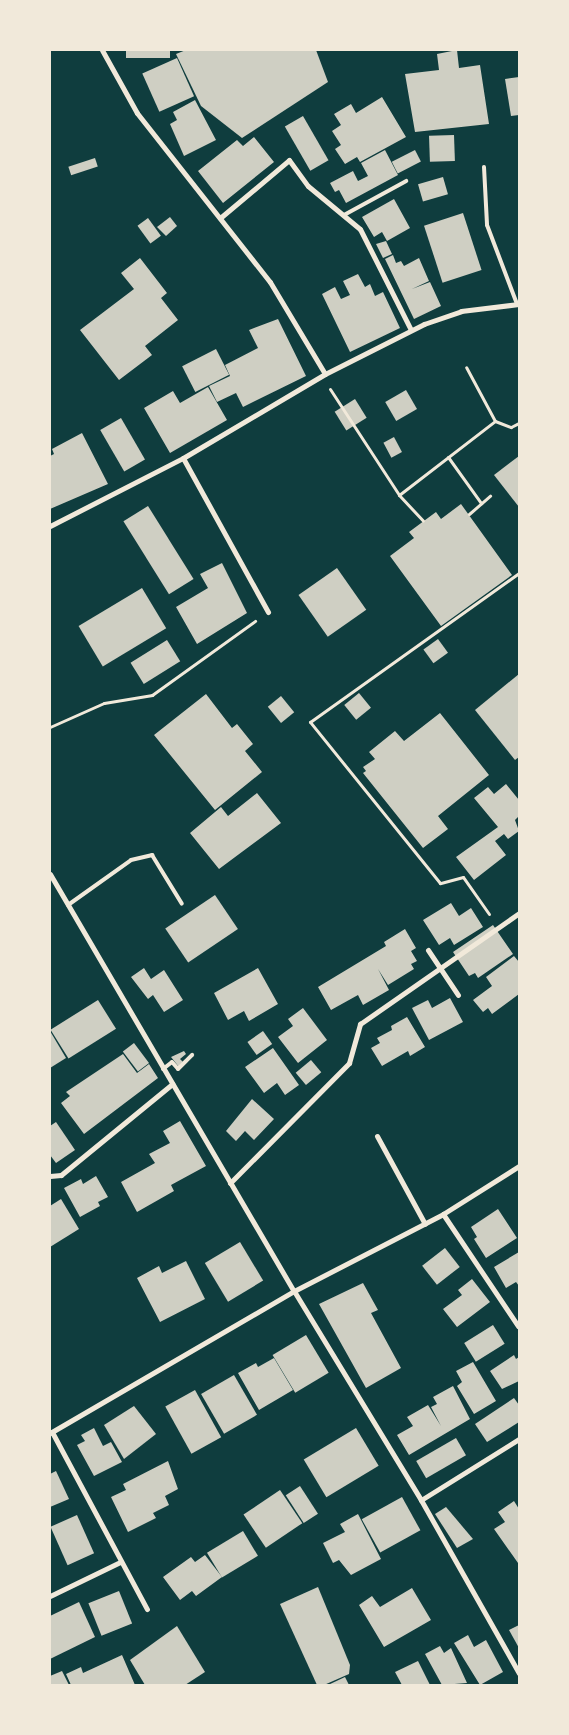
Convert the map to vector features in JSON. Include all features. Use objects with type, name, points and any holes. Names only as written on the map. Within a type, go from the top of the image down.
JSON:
[{"type":"street","points":[[102,50],[137,113],[270,282],[325,374]]},
{"type":"street","points":[[220,218],[289,160],[308,186],[360,230],[411,330]]},
{"type":"street","points":[[50,526],[183,458],[325,374],[411,330],[461,312],[518,304]]},
{"type":"street","points":[[183,458],[268,612]]},
{"type":"street","points":[[50,874],[294,1291],[421,1500],[519,1673]]},
{"type":"street","points":[[230,1183],[349,1063],[360,1024],[441,970],[519,913]]},
{"type":"street","points":[[428,950],[458,995]]},
{"type":"street","points":[[50,1176],[61,1175],[172,1084]]},
{"type":"street","points":[[377,1136],[425,1224]]},
{"type":"street","points":[[147,1609],[51,1433],[294,1291],[443,1214],[519,1166]]},
{"type":"street","points":[[443,1214],[518,1326]]},
{"type":"street","points":[[421,1500],[519,1439]]},
{"type":"street","points":[[50,1596],[120,1562]]},
{"type":"lane","points":[[484,167],[487,226],[518,304]]},
{"type":"lane","points":[[344,216],[406,181]]},
{"type":"lane","points":[[68,905],[131,860],[152,855],[182,904]]},
{"type":"lane","points":[[163,1069],[172,1062],[178,1069],[192,1055]]},
{"type":"path","points":[[466,367],[495,421],[511,427],[519,423]]},
{"type":"path","points":[[336,398],[399,495],[423,522]]},
{"type":"path","points":[[399,495],[495,421]]},
{"type":"path","points":[[448,457],[480,503]]},
{"type":"path","points":[[469,514],[490,496]]},
{"type":"path","points":[[500,928],[463,877],[440,883],[310,722],[519,573]]},
{"type":"path","points":[[50,727],[104,703],[152,695],[268,612]]},
{"type":"building","points":[[126,50],[170,50],[170,58],[126,58]]},
{"type":"building","points":[[186,50],[316,50],[328,82],[242,138],[201,106],[176,54]]},
{"type":"building","points":[[457,50],[459,68],[480,65],[489,124],[415,132],[405,74],[439,70],[437,54]]},
{"type":"building","points":[[177,58],[194,96],[159,112],[142,73]]},
{"type":"building","points":[[519,77],[519,115],[511,116],[505,79]]},
{"type":"building","points":[[382,97],[406,137],[360,162],[357,157],[345,164],[335,149],[341,145],[332,131],[341,125],[334,114],[351,104],[356,113]]},
{"type":"building","points":[[195,100],[216,140],[184,156],[170,124],[177,120],[173,112]]},
{"type":"building","points":[[303,116],[328,160],[310,171],[285,126]]},
{"type":"building","points":[[454,135],[455,161],[430,162],[429,136]]},
{"type":"building","points":[[254,137],[274,162],[223,203],[198,171],[237,140],[243,146]]},
{"type":"building","points":[[385,150],[398,175],[346,203],[339,190],[335,192],[330,183],[353,171],[358,181],[368,176],[361,163]]},
{"type":"building","points":[[415,150],[421,162],[398,173],[392,162]]},
{"type":"building","points":[[95,158],[98,167],[71,175],[68,167]]},
{"type":"building","points":[[443,177],[448,194],[423,201],[418,184]]},
{"type":"building","points":[[394,199],[410,228],[387,241],[382,232],[374,237],[362,217]]},
{"type":"building","points":[[463,213],[482,270],[443,283],[424,226]]},
{"type":"building","points":[[170,217],[177,226],[166,236],[157,227]]},
{"type":"building","points":[[148,218],[161,236],[150,243],[137,226]]},
{"type":"building","points":[[386,241],[392,254],[383,258],[376,244]]},
{"type":"building","points":[[393,255],[396,263],[401,261],[404,266],[419,258],[429,281],[412,289],[430,282],[441,306],[414,319],[385,259]]},
{"type":"building","points":[[140,258],[167,293],[161,298],[178,320],[145,346],[152,355],[119,380],[80,330],[134,289],[121,273]]},
{"type":"building","points":[[358,274],[365,287],[370,284],[375,296],[383,292],[400,328],[350,352],[322,294],[335,287],[341,299],[350,295],[343,281]]},
{"type":"building","points":[[278,319],[306,376],[243,407],[236,393],[217,402],[209,386],[230,376],[225,365],[258,348],[249,330]]},
{"type":"building","points":[[216,349],[229,375],[195,392],[182,366]]},
{"type":"building","points":[[208,387],[227,420],[170,453],[144,408],[173,391],[180,403]]},
{"type":"building","points":[[406,390],[417,409],[396,421],[385,402]]},
{"type":"building","points":[[355,399],[367,418],[346,430],[335,412]]},
{"type":"building","points":[[121,418],[145,460],[124,472],[100,430]]},
{"type":"building","points":[[82,433],[108,484],[50,509],[50,456],[54,454],[52,449]]},
{"type":"building","points":[[394,437],[402,452],[391,458],[383,443]]},
{"type":"building","points":[[519,456],[519,507],[494,475]]},
{"type":"building","points":[[461,504],[512,575],[441,626],[390,556],[414,538],[409,532],[436,512],[441,519]]},
{"type":"building","points":[[148,506],[194,579],[169,594],[123,521]]},
{"type":"building","points":[[222,563],[247,613],[197,644],[176,607],[208,588],[200,574]]},
{"type":"building","points":[[337,568],[366,610],[328,637],[298,595]]},
{"type":"building","points":[[142,588],[166,628],[103,666],[79,626]]},
{"type":"building","points":[[438,639],[448,653],[433,663],[423,650]]},
{"type":"building","points":[[167,640],[180,661],[144,684],[131,663]]},
{"type":"building","points":[[519,674],[519,757],[515,760],[475,710]]},
{"type":"building","points":[[359,693],[371,708],[356,720],[344,705]]},
{"type":"building","points":[[206,694],[232,728],[237,724],[253,744],[245,751],[262,772],[215,810],[154,735]]},
{"type":"building","points":[[281,696],[294,712],[281,723],[268,707]]},
{"type":"building","points":[[440,713],[489,775],[438,816],[448,829],[423,848],[363,773],[366,771],[363,767],[375,759],[369,752],[395,731],[404,741]]},
{"type":"building","points":[[506,784],[519,800],[519,816],[515,820],[519,831],[508,839],[504,834],[495,841],[506,855],[474,880],[456,857],[498,827],[474,798],[488,787],[494,794]]},
{"type":"building","points":[[257,793],[281,823],[219,869],[190,833],[221,807],[228,816]]},
{"type":"building","points":[[215,895],[238,929],[188,963],[165,929]]},
{"type":"building","points":[[451,903],[459,916],[471,908],[483,927],[454,945],[450,938],[439,945],[423,920]]},
{"type":"building","points":[[493,925],[513,954],[478,978],[475,973],[469,976],[453,952]]},
{"type":"building","points":[[405,929],[416,948],[411,951],[417,961],[411,964],[414,969],[388,985],[378,969],[389,990],[363,1005],[358,995],[331,1010],[318,987],[386,946],[384,942]]},
{"type":"building","points":[[514,956],[519,962],[519,994],[492,1014],[488,1008],[483,1012],[473,1000],[492,986],[486,977]]},
{"type":"building","points":[[144,968],[151,979],[164,970],[183,1000],[164,1012],[153,995],[148,999],[131,977]]},
{"type":"building","points":[[258,968],[278,1004],[249,1021],[244,1011],[228,1020],[214,993]]},
{"type":"building","points":[[450,998],[463,1022],[429,1040],[412,1008],[428,1000],[432,1008]]},
{"type":"building","points":[[98,1000],[116,1029],[69,1059],[51,1030]]},
{"type":"building","points":[[303,1008],[327,1040],[298,1063],[278,1037],[293,1026],[288,1019]]},
{"type":"building","points":[[407,1017],[425,1047],[410,1056],[408,1051],[382,1066],[371,1048],[380,1043],[377,1038],[392,1030],[391,1026]]},
{"type":"building","points":[[50,1031],[66,1058],[50,1068]]},
{"type":"building","points":[[263,1031],[272,1044],[257,1055],[247,1042]]},
{"type":"building","points":[[134,1043],[149,1063],[138,1071],[123,1051]]},
{"type":"building","points":[[273,1048],[299,1085],[285,1095],[277,1083],[264,1093],[245,1067]]},
{"type":"building","points":[[184,1051],[186,1054],[180,1059],[184,1063],[179,1067],[171,1057]]},
{"type":"building","points":[[123,1054],[137,1073],[149,1064],[158,1078],[84,1134],[61,1103],[70,1096],[66,1092]]},
{"type":"building","points":[[311,1060],[321,1072],[306,1085],[296,1073]]},
{"type":"building","points":[[252,1099],[274,1119],[254,1140],[245,1131],[236,1141],[226,1131]]},
{"type":"building","points":[[180,1121],[206,1166],[171,1185],[174,1191],[137,1212],[121,1182],[155,1163],[149,1154],[170,1143],[163,1131]]},
{"type":"building","points":[[56,1122],[75,1150],[56,1163],[50,1155],[50,1126]]},
{"type":"building","points":[[96,1176],[108,1197],[98,1202],[100,1206],[80,1217],[64,1188],[81,1179],[83,1184]]},
{"type":"building","points":[[61,1199],[79,1229],[50,1247],[50,1206]]},
{"type":"building","points":[[498,1209],[517,1238],[486,1258],[474,1239],[477,1237],[471,1227]]},
{"type":"building","points":[[240,1242],[263,1281],[228,1302],[205,1263]]},
{"type":"building","points":[[445,1248],[460,1267],[437,1285],[422,1266]]},
{"type":"building","points":[[519,1252],[519,1286],[516,1282],[506,1288],[494,1267]]},
{"type":"building","points":[[186,1261],[205,1299],[160,1322],[137,1278],[159,1266],[162,1273]]},
{"type":"building","points":[[472,1279],[490,1302],[457,1327],[443,1309],[462,1295],[458,1290]]},
{"type":"building","points":[[363,1283],[378,1310],[371,1313],[401,1368],[366,1388],[319,1304]]},
{"type":"building","points":[[493,1325],[505,1344],[476,1362],[464,1343]]},
{"type":"building","points":[[306,1335],[329,1373],[295,1393],[273,1355]]},
{"type":"building","points":[[514,1355],[516,1359],[519,1357],[519,1381],[502,1389],[490,1371]]},
{"type":"building","points":[[274,1358],[293,1390],[259,1410],[238,1373],[256,1363],[258,1367]]},
{"type":"building","points":[[473,1362],[496,1401],[474,1414],[457,1386],[462,1382],[456,1371]]},
{"type":"building","points":[[234,1375],[257,1415],[224,1434],[201,1394]]},
{"type":"building","points":[[453,1386],[470,1419],[409,1455],[397,1435],[413,1426],[407,1417],[428,1405],[441,1426],[431,1407],[437,1404],[433,1397]]},
{"type":"building","points":[[195,1390],[221,1437],[191,1454],[165,1406]]},
{"type":"building","points":[[514,1398],[519,1405],[519,1422],[487,1442],[475,1424]]},
{"type":"building","points":[[134,1406],[156,1434],[124,1459],[104,1425]]},
{"type":"building","points":[[94,1428],[103,1446],[111,1442],[122,1462],[94,1476],[77,1445],[85,1441],[81,1435]]},
{"type":"building","points":[[356,1428],[379,1466],[326,1497],[304,1459]]},
{"type":"building","points":[[456,1438],[466,1455],[426,1478],[416,1461]]},
{"type":"building","points":[[168,1461],[178,1489],[165,1496],[169,1505],[153,1513],[156,1518],[128,1532],[111,1497],[126,1490],[123,1484]]},
{"type":"building","points":[[56,1471],[69,1499],[50,1507],[50,1474]]},
{"type":"building","points":[[300,1486],[318,1514],[304,1523],[286,1495]]},
{"type":"building","points":[[280,1490],[302,1523],[266,1548],[244,1515]]},
{"type":"building","points":[[402,1497],[420,1530],[380,1553],[362,1519]]},
{"type":"building","points":[[514,1501],[519,1509],[518,1563],[494,1529],[505,1522],[498,1512]]},
{"type":"building","points":[[446,1507],[473,1539],[457,1548],[435,1514]]},
{"type":"building","points":[[358,1514],[381,1559],[351,1575],[339,1560],[333,1563],[323,1543],[345,1532],[340,1524]]},
{"type":"building","points":[[77,1515],[94,1553],[68,1565],[51,1527]]},
{"type":"building","points":[[243,1531],[258,1556],[222,1577],[207,1553]]},
{"type":"building","points":[[205,1555],[222,1577],[196,1596],[192,1591],[180,1600],[163,1577],[191,1557],[195,1562]]},
{"type":"building","points":[[318,1587],[350,1665],[349,1674],[324,1685],[317,1685],[280,1604]]},
{"type":"building","points":[[412,1588],[431,1620],[384,1647],[359,1605],[372,1596],[380,1607]]},
{"type":"building","points":[[119,1591],[132,1623],[102,1636],[88,1603]]},
{"type":"building","points":[[79,1602],[95,1637],[50,1659],[50,1616]]},
{"type":"building","points":[[519,1625],[519,1648],[509,1630]]},
{"type":"building","points":[[177,1626],[205,1672],[185,1685],[145,1685],[130,1660]]},
{"type":"building","points":[[468,1635],[474,1647],[486,1640],[503,1672],[480,1685],[454,1643]]},
{"type":"building","points":[[440,1646],[444,1653],[451,1648],[467,1683],[442,1685],[425,1654]]},
{"type":"building","points":[[122,1655],[135,1685],[71,1685],[66,1674],[81,1667],[83,1673]]},
{"type":"building","points":[[418,1661],[430,1685],[402,1685],[395,1672]]},
{"type":"building","points":[[62,1671],[69,1685],[50,1685],[50,1676]]},
{"type":"building","points":[[345,1677],[349,1685],[328,1685]]}]
